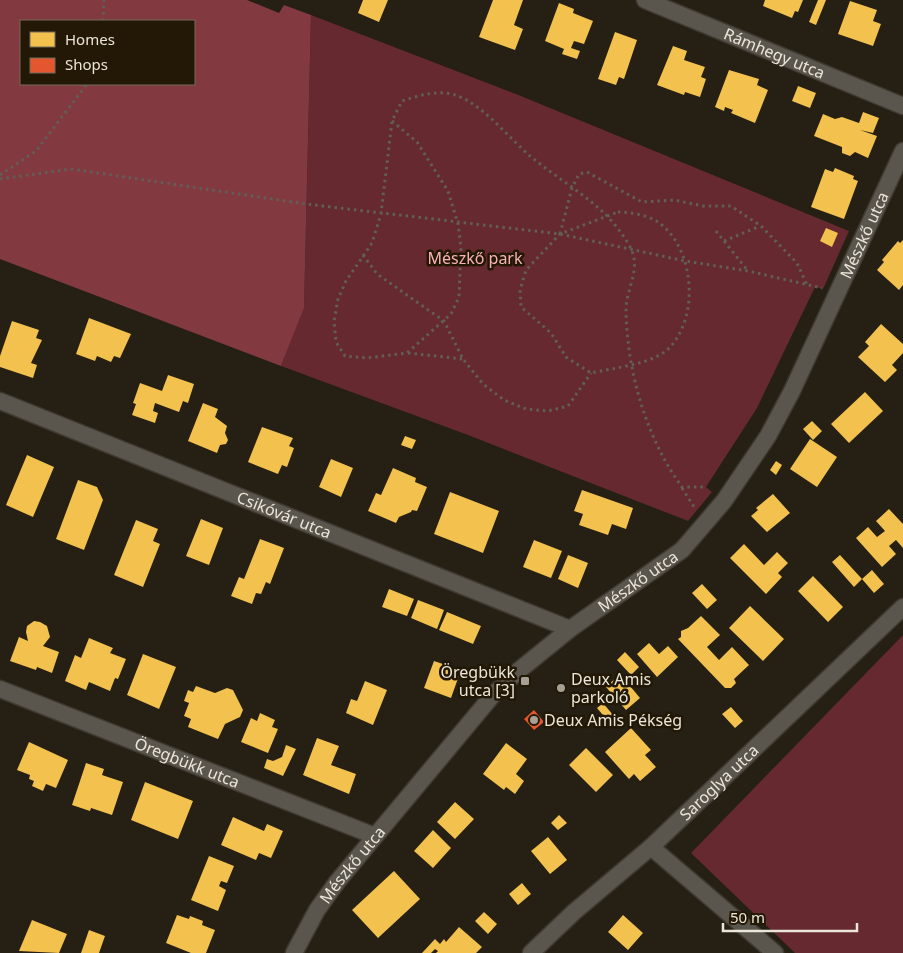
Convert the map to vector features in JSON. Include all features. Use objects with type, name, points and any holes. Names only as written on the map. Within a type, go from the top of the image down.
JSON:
[{"type":"street","name":"Rámhegy utca","points":[[645,0],[903,106]]},
{"type":"street","name":"Mészkő utca","points":[[294,953],[317,910],[375,836],[492,696],[517,672],[570,629],[682,550],[705,525],[743,475],[768,436],[792,390],[903,151]]},
{"type":"street","name":"Csikóvár utca","points":[[0,401],[570,629]]},
{"type":"street","name":"Saroglya utca","points":[[531,953],[574,912],[651,847],[903,607]]},
{"type":"street","name":"Öregbükk utca","points":[[0,688],[375,836]]},
{"type":"street","points":[[651,847],[775,953]]},
{"type":"path","points":[[103,20],[104,0]]},
{"type":"path","points":[[0,177],[36,151],[86,85]]},
{"type":"path","points":[[463,359],[407,353],[366,358],[345,356],[336,342],[334,321],[338,299],[346,281],[372,243],[381,214],[392,121],[402,101],[438,92],[458,96],[478,109],[532,157],[606,215],[632,250],[636,264],[626,307],[628,335],[641,405],[653,440],[666,466],[705,525]]},
{"type":"path","points":[[392,121],[417,142],[448,191],[458,224],[461,247],[460,297],[451,314],[407,353]]},
{"type":"path","points":[[0,177],[71,169],[381,214],[560,234],[685,261],[748,271],[823,289]]},
{"type":"path","points":[[560,234],[572,188],[578,174],[587,172],[642,202],[674,200],[703,206],[731,206],[761,226],[797,263],[808,286]]},
{"type":"path","points":[[628,212],[658,222],[672,237],[685,261],[688,284],[687,307],[682,327],[671,347],[656,358],[591,373],[566,357],[550,333],[521,307],[520,290],[526,270],[560,234],[606,215],[628,212]]},
{"type":"path","points":[[724,241],[761,226]]},
{"type":"path","points":[[716,231],[748,271]]},
{"type":"path","points":[[363,255],[376,274],[444,321],[463,359],[483,384],[504,400],[526,409],[548,411],[568,406],[581,390],[591,373]]},
{"type":"path","points":[[682,488],[705,487]]},
{"type":"green space","name":"Mészkő park","points":[[311,15],[516,94],[849,231],[823,289],[815,287],[757,408],[706,487],[712,492],[688,521],[468,435],[281,366],[304,307]]},
{"type":"green space","points":[[903,635],[903,953],[795,953],[691,853]]},
{"type":"shaded area","points":[[0,0],[247,0],[279,13],[284,5],[311,15],[304,308],[281,366],[0,259]]},
{"type":"building: Homes","points":[[363,0],[388,0],[379,22],[358,13]]},
{"type":"building: Homes","points":[[493,0],[523,0],[514,25],[523,29],[515,50],[479,37]]},
{"type":"building: Homes","points":[[765,0],[803,0],[798,12],[795,11],[792,18],[763,6]]},
{"type":"building: Homes","points":[[818,0],[826,0],[816,25],[809,22]]},
{"type":"building: Homes","points":[[850,1],[877,10],[873,21],[881,24],[873,46],[838,34]]},
{"type":"building: Homes","points":[[559,3],[574,9],[573,13],[593,21],[584,44],[574,41],[571,48],[580,51],[577,59],[562,54],[564,49],[545,41]]},
{"type":"building: Homes","points":[[615,32],[637,40],[624,79],[619,77],[616,85],[598,79]]},
{"type":"building: Homes","points":[[673,46],[687,51],[684,60],[705,67],[701,77],[706,79],[700,97],[685,92],[684,95],[657,85]]},
{"type":"building: Homes","points":[[729,70],[759,79],[757,85],[768,90],[755,123],[731,113],[733,110],[725,107],[724,111],[715,107]]},
{"type":"building: Homes","points":[[798,86],[816,93],[810,108],[792,101]]},
{"type":"building: Homes","points":[[863,112],[879,118],[873,133],[860,130],[877,136],[868,158],[855,152],[850,156],[842,153],[842,147],[814,136],[823,114],[835,119],[842,117],[859,123]]},
{"type":"building: Homes","points":[[835,168],[854,176],[853,179],[858,181],[844,219],[811,207],[825,169],[833,172]]},
{"type":"building: Homes","points":[[826,228],[838,233],[832,247],[820,241]]},
{"type":"building: Homes","points":[[903,240],[903,285],[899,290],[877,270],[884,262],[882,260],[898,241],[900,243]]},
{"type":"building: Homes","points":[[89,318],[131,334],[120,358],[114,356],[111,362],[97,356],[95,361],[76,354]]},
{"type":"building: Homes","points":[[12,321],[39,330],[36,338],[42,340],[31,363],[37,365],[33,378],[0,367],[0,356]]},
{"type":"building: Homes","points":[[881,324],[903,344],[903,353],[892,365],[897,370],[885,382],[858,357],[869,346],[865,342]]},
{"type":"building: Homes","points":[[168,375],[194,384],[188,403],[183,401],[179,412],[155,403],[153,411],[158,413],[155,423],[132,415],[136,404],[133,403],[140,383],[162,391]]},
{"type":"building: Homes","points":[[865,392],[883,411],[849,443],[831,424]]},
{"type":"building: Homes","points":[[203,403],[218,409],[215,417],[227,426],[225,433],[228,440],[226,444],[220,445],[217,453],[188,441]]},
{"type":"building: Homes","points":[[812,421],[822,431],[813,440],[803,429]]},
{"type":"building: Homes","points":[[262,427],[293,438],[289,446],[294,448],[287,467],[282,465],[278,474],[248,462]]},
{"type":"building: Homes","points":[[405,436],[416,440],[412,449],[401,445]]},
{"type":"building: Homes","points":[[810,439],[837,457],[817,487],[790,469]]},
{"type":"building: Homes","points":[[27,455],[54,467],[33,517],[6,505]]},
{"type":"building: Homes","points":[[331,459],[353,468],[341,497],[319,487]]},
{"type":"building: Homes","points":[[776,461],[782,465],[776,475],[770,470]]},
{"type":"building: Homes","points":[[393,468],[416,478],[415,482],[427,487],[417,511],[412,510],[399,517],[396,523],[368,511],[376,493],[381,495]]},
{"type":"building: Homes","points":[[78,480],[97,487],[103,500],[84,550],[56,539]]},
{"type":"building: Homes","points":[[582,490],[633,508],[626,529],[612,524],[608,535],[579,525],[583,514],[574,511]]},
{"type":"building: Homes","points":[[450,492],[499,511],[483,553],[434,534]]},
{"type":"building: Homes","points":[[773,494],[790,513],[767,532],[751,516],[758,510],[756,508]]},
{"type":"building: Homes","points":[[889,509],[903,524],[903,548],[896,540],[889,546],[896,554],[882,567],[856,538],[868,527],[877,537],[885,531],[876,521]]},
{"type":"building: Homes","points":[[201,519],[223,528],[209,565],[186,556]]},
{"type":"building: Homes","points":[[136,520],[158,529],[153,541],[160,544],[143,587],[114,575]]},
{"type":"building: Homes","points":[[260,539],[284,548],[270,584],[266,582],[261,594],[256,593],[252,604],[231,596],[239,577],[244,579]]},
{"type":"building: Homes","points":[[534,540],[562,551],[551,578],[523,567]]},
{"type":"building: Homes","points":[[744,544],[764,565],[777,552],[788,563],[778,573],[782,577],[766,594],[730,558]]},
{"type":"building: Homes","points":[[568,555],[588,563],[578,588],[558,579]]},
{"type":"building: Homes","points":[[840,555],[862,579],[854,587],[832,562]]},
{"type":"building: Homes","points":[[872,570],[884,584],[874,593],[862,579]]},
{"type":"building: Homes","points":[[813,576],[843,607],[828,622],[798,591]]},
{"type":"building: Homes","points":[[702,584],[717,600],[707,609],[692,593]]},
{"type":"building: Homes","points":[[389,589],[414,599],[407,616],[382,607]]},
{"type":"building: Homes","points":[[418,600],[444,610],[437,629],[411,618]]},
{"type":"building: Homes","points":[[750,606],[784,639],[763,661],[729,628]]},
{"type":"building: Homes","points":[[447,612],[481,626],[473,644],[439,630]]},
{"type":"building: Homes","points":[[701,616],[720,635],[707,647],[719,660],[732,647],[749,665],[734,679],[736,683],[731,688],[725,688],[678,639],[681,637],[681,631],[688,628]]},
{"type":"building: Homes","points":[[34,621],[47,626],[50,637],[43,646],[59,652],[52,673],[37,667],[36,670],[10,661],[19,637],[28,641],[27,626]]},
{"type":"building: Homes","points":[[89,638],[113,648],[110,653],[126,659],[118,679],[115,678],[110,691],[89,682],[86,690],[65,681],[75,655],[81,658]]},
{"type":"building: Homes","points":[[649,643],[659,654],[668,646],[678,657],[657,677],[637,654]]},
{"type":"building: Homes","points":[[625,652],[639,667],[631,675],[617,660]]},
{"type":"building: Homes","points":[[143,654],[176,667],[159,709],[127,695]]},
{"type":"building: Homes","points":[[434,661],[461,670],[451,698],[424,688]]},
{"type":"building: Homes","points":[[620,674],[640,698],[626,710],[606,687]]},
{"type":"building: Homes","points":[[365,681],[387,690],[373,725],[346,713],[351,699],[357,701]]},
{"type":"building: Homes","points":[[196,686],[215,693],[227,688],[233,690],[243,710],[240,717],[225,724],[218,739],[188,727],[191,719],[184,716],[189,703],[184,701],[188,690],[193,692]]},
{"type":"building: Homes","points":[[603,703],[613,715],[607,720],[597,708]]},
{"type":"building: Homes","points":[[731,707],[743,721],[735,728],[722,714]]},
{"type":"building: Homes","points":[[260,713],[275,720],[272,727],[278,729],[268,753],[241,742],[251,718],[257,721]]},
{"type":"building: Homes","points":[[631,728],[651,750],[645,755],[656,767],[640,781],[634,774],[629,779],[605,752]]},
{"type":"building: Homes","points":[[317,738],[339,746],[331,765],[356,774],[349,794],[303,775]]},
{"type":"building: Homes","points":[[29,742],[68,760],[56,788],[46,784],[43,791],[32,786],[34,781],[29,779],[30,775],[17,770]]},
{"type":"building: Homes","points":[[506,743],[527,759],[516,774],[524,781],[515,794],[506,787],[504,790],[483,774]]},
{"type":"building: Homes","points":[[286,745],[296,749],[283,776],[264,768],[267,759],[273,761],[282,757]]},
{"type":"building: Homes","points":[[586,748],[613,775],[596,792],[569,765]]},
{"type":"building: Homes","points":[[86,763],[104,769],[102,775],[123,782],[112,815],[91,808],[90,811],[72,805]]},
{"type":"building: Homes","points":[[145,782],[193,801],[178,839],[131,820]]},
{"type":"building: Homes","points":[[455,802],[474,819],[455,839],[437,822]]},
{"type":"building: Homes","points":[[559,815],[567,823],[558,830],[551,823]]},
{"type":"building: Homes","points":[[233,817],[264,831],[267,824],[283,831],[271,858],[259,853],[256,860],[221,845]]},
{"type":"building: Homes","points":[[433,830],[451,848],[433,868],[414,851]]},
{"type":"building: Homes","points":[[548,837],[567,860],[550,874],[531,851]]},
{"type":"building: Homes","points":[[209,856],[234,866],[227,883],[221,881],[219,886],[226,890],[218,911],[191,900]]},
{"type":"building: Homes","points":[[394,871],[420,899],[378,938],[352,910]]},
{"type":"building: Homes","points":[[522,883],[531,894],[518,905],[509,894]]},
{"type":"building: Homes","points":[[484,912],[497,924],[488,934],[475,921]]},
{"type":"building: Homes","points":[[177,915],[189,919],[190,916],[203,921],[202,925],[215,930],[206,953],[191,953],[166,943]]},
{"type":"building: Homes","points":[[623,915],[643,933],[628,950],[608,932]]},
{"type":"building: Homes","points":[[32,920],[67,934],[59,953],[19,951]]},
{"type":"building: Homes","points":[[459,927],[482,947],[476,953],[436,953],[438,951],[435,949],[431,953],[422,953],[435,939],[440,944],[444,939],[446,942]]},
{"type":"building: Homes","points":[[89,930],[105,936],[99,953],[81,953]]},
{"type":"building: Shops","name":"Deux Amis Pékség","points":[[534,710],[544,722],[534,730],[524,719]]},
{"type":"place","name":"Öregbükk utca [3]","points":[[525,681]]},
{"type":"place","name":"Deux Amis parkoló","points":[[561,688]]},
{"type":"place","name":"Deux Amis Pékség","points":[[534,720]]}]
